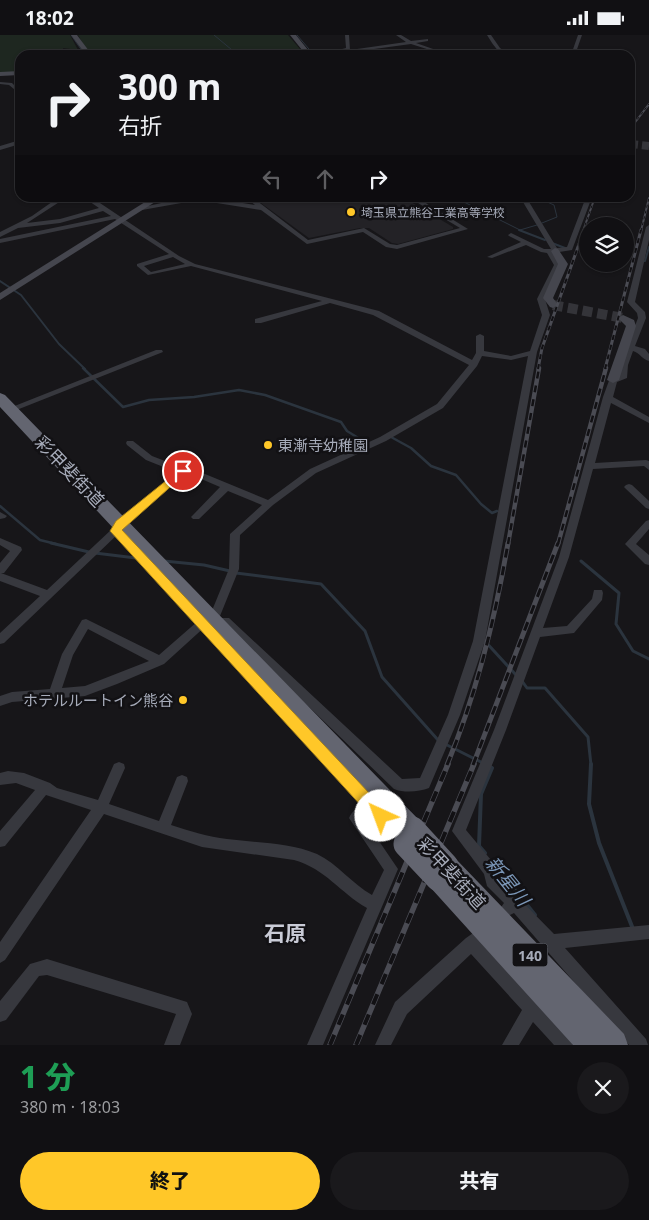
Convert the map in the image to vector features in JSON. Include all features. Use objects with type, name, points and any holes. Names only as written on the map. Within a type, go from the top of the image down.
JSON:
[{"type":"highway","name":"彩甲斐街道","points":[[4,405],[118,527],[209,618],[442,872],[613,1045]]},
{"type":"highway","name":"彩甲斐街道","points":[[442,872],[593,1045]]},
{"type":"street","points":[[74,35],[86,50]]},
{"type":"street","points":[[293,35],[305,50]]},
{"type":"street","points":[[346,50],[348,49],[347,35]]},
{"type":"street","points":[[398,35],[429,50]]},
{"type":"street","points":[[425,35],[434,50]]},
{"type":"street","points":[[489,35],[500,50]]},
{"type":"street","points":[[575,50],[580,35]]},
{"type":"street","points":[[357,50],[407,41],[427,40]]},
{"type":"street","points":[[376,47],[382,50]]},
{"type":"street","points":[[420,49],[424,50]]},
{"type":"street","points":[[0,74],[15,73]]},
{"type":"street","points":[[0,83],[10,84],[15,88]]},
{"type":"street","points":[[0,147],[15,144]]},
{"type":"street","points":[[0,235],[19,226],[56,202]]},
{"type":"street","points":[[94,202],[174,255],[192,264],[376,313],[474,364]]},
{"type":"street","points":[[0,297],[119,219],[151,202]]},
{"type":"street","points":[[142,208],[174,202]]},
{"type":"street","points":[[222,202],[262,208]]},
{"type":"street","points":[[254,202],[307,242],[364,230],[388,246],[397,247],[465,229],[419,202]]},
{"type":"street","points":[[386,794],[399,785],[424,784],[454,715],[479,641],[533,353],[546,315],[541,299],[557,265],[552,251],[526,202]]},
{"type":"street","points":[[511,235],[543,251],[570,249],[587,202]]},
{"type":"street","points":[[19,226],[60,221],[104,209]]},
{"type":"street","points":[[0,241],[119,219]]},
{"type":"street","points":[[39,223],[44,232]]},
{"type":"street","points":[[613,380],[623,378],[624,365],[642,318],[641,312],[631,302],[649,227]]},
{"type":"street","points":[[490,257],[525,243]]},
{"type":"street","points":[[552,251],[563,264],[548,298],[553,305]]},
{"type":"street","points":[[174,255],[139,265],[150,274],[192,264]]},
{"type":"street","points":[[258,321],[333,301]]},
{"type":"street","points":[[622,318],[630,322],[631,326],[607,397],[564,557],[500,730],[459,831],[491,871],[492,881],[510,906],[551,942],[640,1045]]},
{"type":"street","points":[[0,701],[12,697],[85,691],[160,661],[209,618],[234,569],[235,534],[270,503],[312,471],[369,444],[440,406],[474,364],[480,353],[480,336]]},
{"type":"street","points":[[630,347],[642,351],[649,359]]},
{"type":"street","points":[[4,405],[97,376],[159,351]]},
{"type":"street","points":[[480,353],[511,358],[533,353]]},
{"type":"street","points":[[607,397],[649,419]]},
{"type":"street","points":[[130,443],[149,458],[227,486],[262,502],[270,503]]},
{"type":"street","points":[[590,466],[646,463],[649,467]]},
{"type":"street","points":[[0,640],[5,630],[47,594],[118,527],[183,471]]},
{"type":"street","points":[[196,517],[227,486]]},
{"type":"street","points":[[629,487],[649,506]]},
{"type":"street","points":[[649,523],[630,544],[649,561]]},
{"type":"street","points":[[0,541],[17,550],[0,570]]},
{"type":"street","points":[[0,577],[47,594]]},
{"type":"street","points":[[535,633],[570,630],[597,600],[598,593]]},
{"type":"street","points":[[209,618],[399,785]]},
{"type":"street","points":[[54,693],[68,654],[86,623],[160,661]]},
{"type":"street","points":[[0,955],[101,807],[119,768]]},
{"type":"street","points":[[0,779],[7,776],[45,787],[57,794],[204,841],[270,849],[308,857],[324,866],[356,894],[375,905]]},
{"type":"street","points":[[163,829],[182,781]]},
{"type":"street","points":[[0,841],[45,787]]},
{"type":"street","points":[[315,1045],[391,869],[356,818],[365,810]]},
{"type":"street","points":[[551,942],[649,932]]},
{"type":"street","points":[[384,1045],[401,1008],[475,939],[532,1009],[565,1045]]},
{"type":"street","points":[[0,1014],[35,969],[46,967],[181,1008],[184,1014],[172,1045]]},
{"type":"street","points":[[510,1045],[532,1009]]},
{"type":"shaded area","points":[[0,35],[70,35],[78,50],[63,48],[64,50],[15,50],[15,72],[0,72]]},
{"type":"shaded area","points":[[78,35],[288,35],[301,50],[86,50]]},
{"type":"shaded area","name":"埼玉県立熊谷工業高等学校","points":[[260,202],[411,202],[453,227],[453,229],[398,244],[392,243],[369,228],[309,238]]},
{"type":"waterway","points":[[71,35],[82,50]]},
{"type":"waterway","points":[[214,35],[232,50]]},
{"type":"waterway","points":[[297,35],[310,50]]},
{"type":"waterway","points":[[464,202],[520,230]]},
{"type":"waterway","points":[[542,223],[557,217],[554,205],[547,202]]},
{"type":"waterway","points":[[520,230],[537,225]]},
{"type":"waterway","points":[[519,230],[545,240]]},
{"type":"waterway","points":[[552,243],[565,248]]},
{"type":"waterway","points":[[643,261],[645,261],[649,247]]},
{"type":"waterway","points":[[0,281],[21,295],[59,344],[85,369]]},
{"type":"waterway","points":[[83,368],[123,407],[149,400],[194,397],[239,390],[265,395],[341,422],[347,431],[368,444]]},
{"type":"waterway","points":[[391,437],[411,448],[431,466],[456,475],[481,504],[492,513],[497,511]]},
{"type":"waterway","points":[[0,506],[40,540],[56,544]]},
{"type":"waterway","points":[[51,543],[89,552]]},
{"type":"waterway","points":[[95,553],[144,559]]},
{"type":"waterway","points":[[164,561],[204,565],[230,571]]},
{"type":"waterway","points":[[581,561],[619,593],[616,624],[633,651],[649,659]]},
{"type":"waterway","points":[[236,573],[321,584],[365,631],[382,677],[438,740]]},
{"type":"waterway","points":[[483,639],[516,675]]},
{"type":"waterway","points":[[522,681],[527,688],[545,688],[588,737],[591,765]]},
{"type":"waterway","points":[[445,744],[483,763]]},
{"type":"waterway","points":[[591,765],[589,804],[599,843],[633,929]]},
{"type":"waterway","name":"新星川","points":[[485,853],[479,846],[481,794],[492,768],[490,767]]},
{"type":"waterway","name":"新星川","points":[[495,865],[535,915]]},
{"type":"tunnel","points":[[635,145],[649,146]]},
{"type":"tunnel","points":[[553,305],[623,318]]},
{"type":"railway","points":[[635,122],[649,104]]},
{"type":"railway","points":[[641,231],[649,198]]},
{"type":"railway","points":[[588,217],[593,202]]},
{"type":"railway","points":[[605,369],[641,230]]},
{"type":"railway","points":[[538,369],[542,348],[579,244]]},
{"type":"railway","points":[[508,544],[539,368]]},
{"type":"railway","points":[[558,544],[606,368]]},
{"type":"railway","points":[[447,765],[458,738],[484,655],[508,543]]},
{"type":"railway","points":[[473,765],[558,543]]},
{"type":"railway","points":[[330,1045],[448,764]]},
{"type":"railway","points":[[356,1045],[474,764]]},
{"type":"place","name":"埼玉県立熊谷工業高等学校","points":[[351,212]]},
{"type":"place","name":"東漸寺幼稚園","points":[[268,445]]},
{"type":"place","name":"ホテルルートイン熊谷","points":[[183,700]]},
{"type":"district","name":"石原","points":[[285,933]]},
{"type":"route","points":[[183,471],[138,511],[120,523],[116,531],[381,816]]}]
